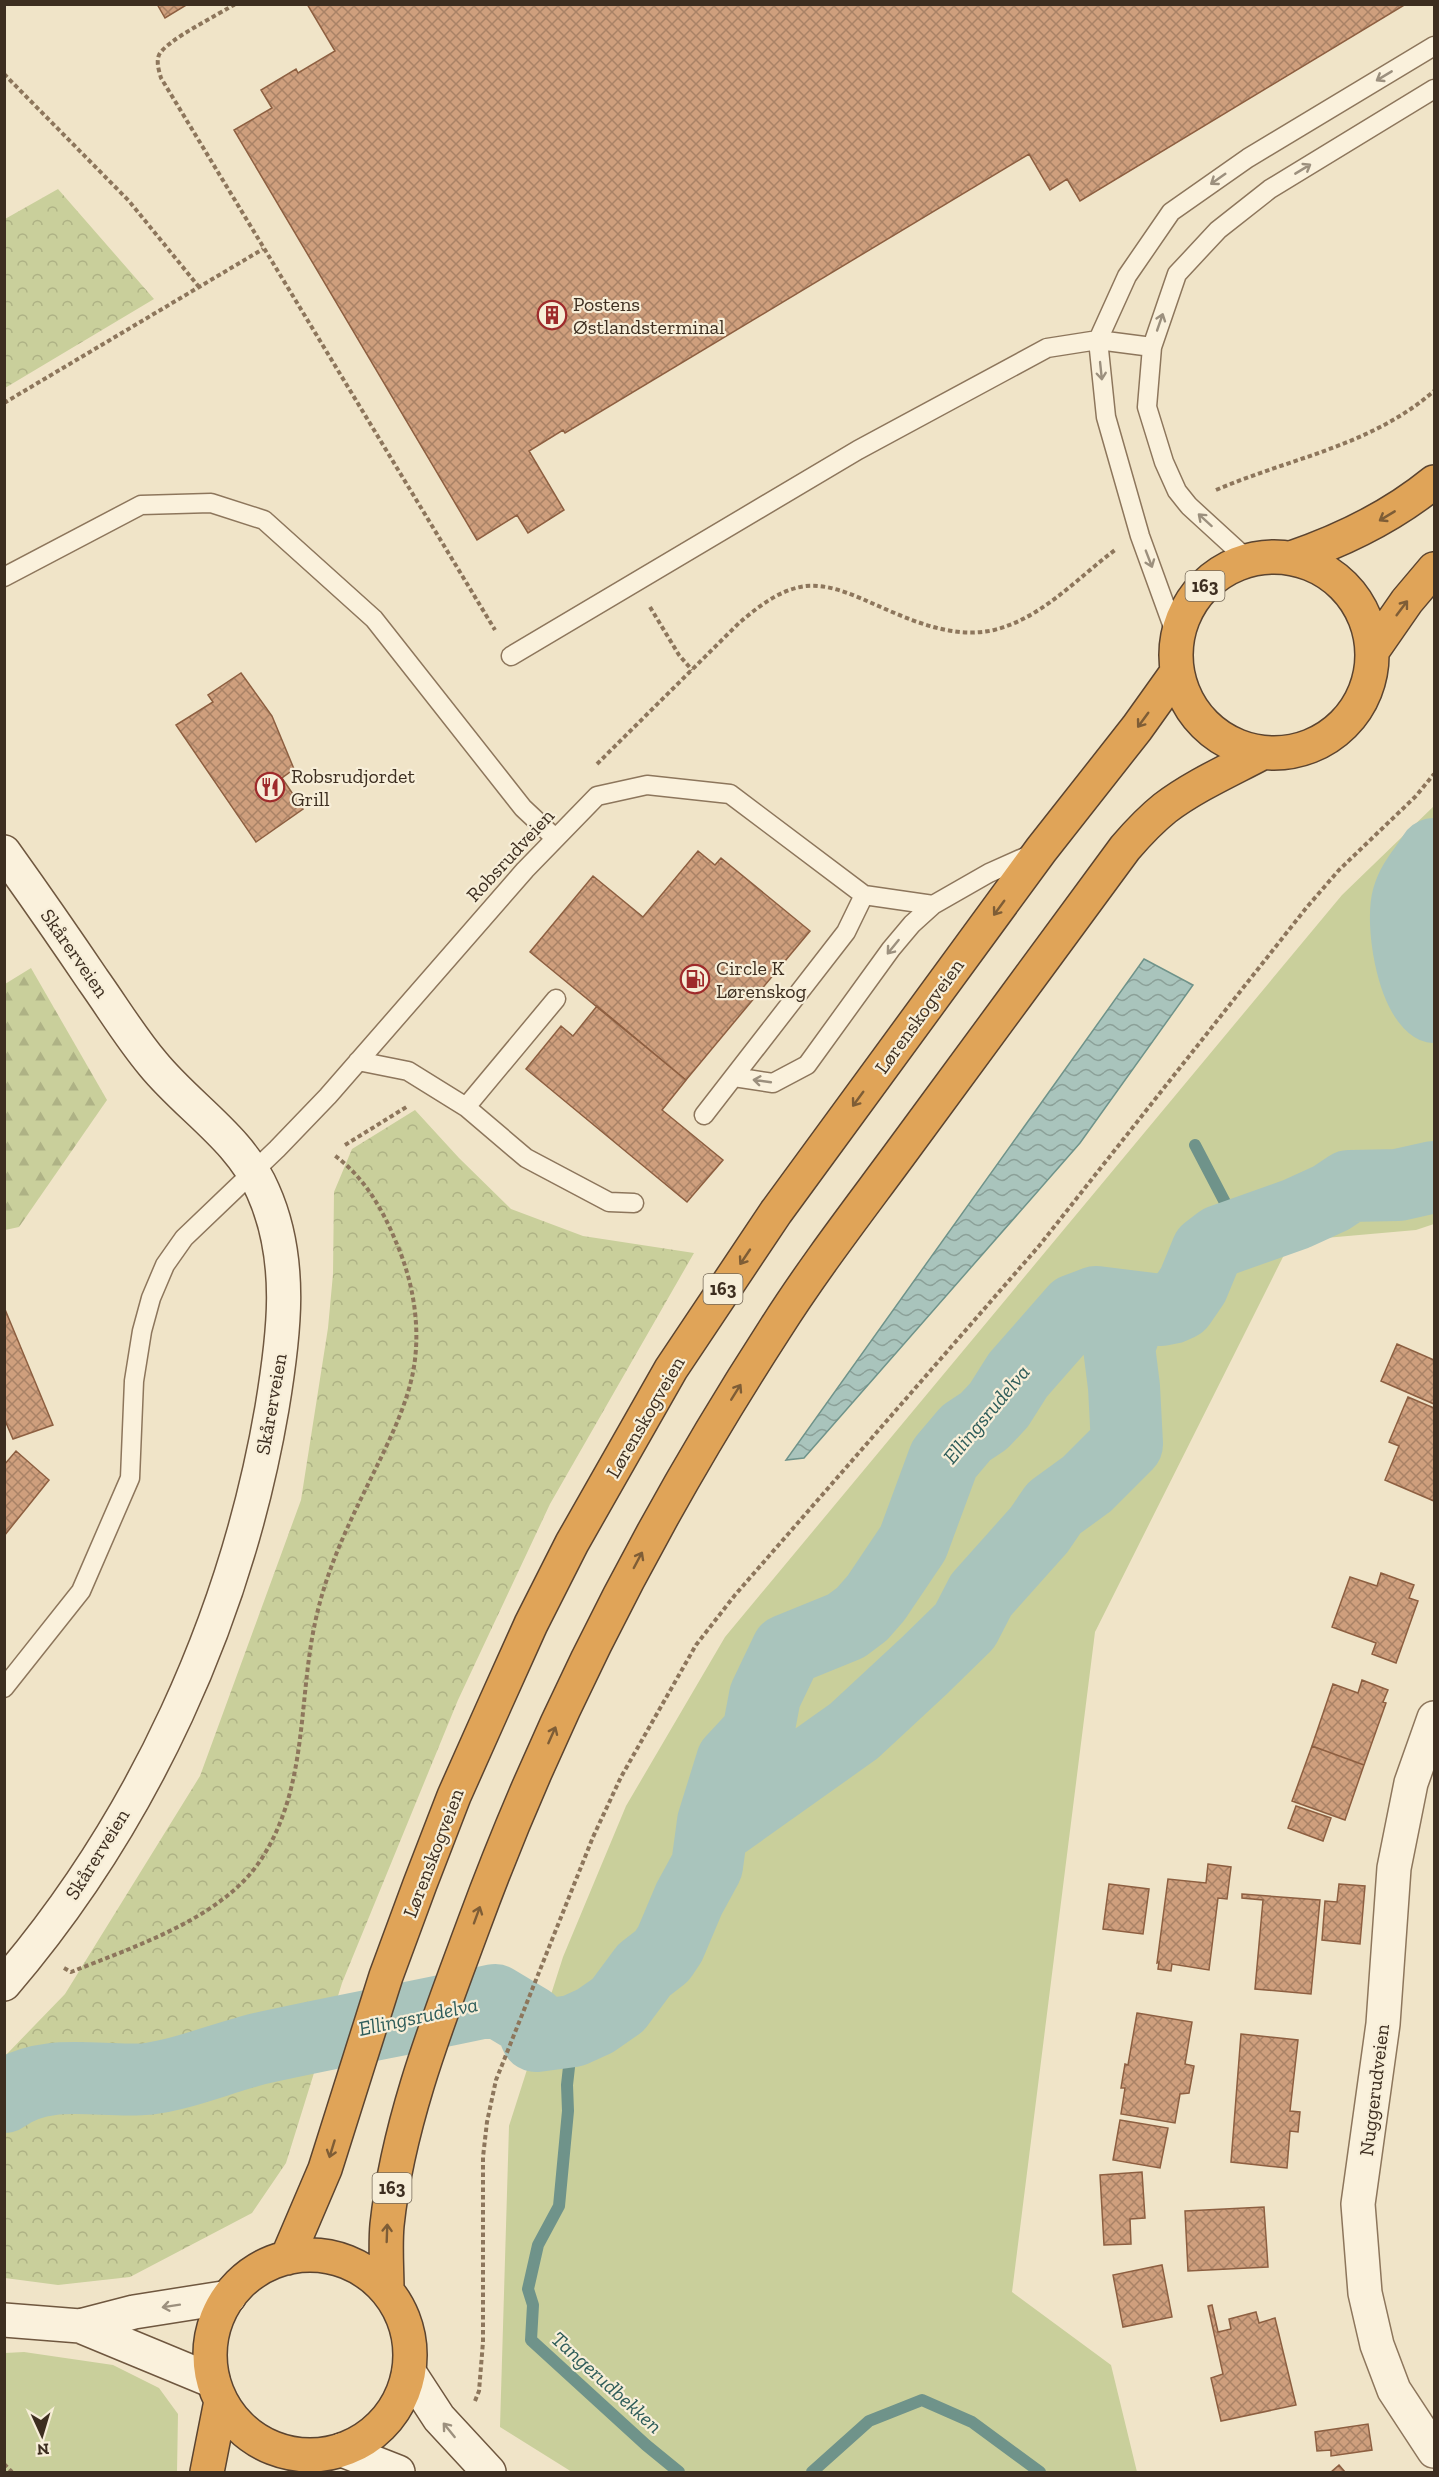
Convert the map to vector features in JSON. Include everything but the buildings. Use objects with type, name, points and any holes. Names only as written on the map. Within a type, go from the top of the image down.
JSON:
[{"type":"highway","name":"163","points":[[1291,558],[1322,548],[1377,522],[1407,504],[1434,482]]},
{"type":"highway","name":"163","points":[[1269,557],[1291,558],[1316,566],[1339,580],[1356,600],[1368,624],[1373,650],[1371,675],[1366,690],[1350,719],[1332,736],[1311,747],[1287,753],[1262,753],[1238,747],[1216,735],[1197,718],[1184,696],[1177,672],[1177,638],[1186,612],[1201,589],[1222,571],[1248,560],[1269,557]]},
{"type":"highway","name":"163","points":[[1373,650],[1407,601],[1434,569]]},
{"type":"highway","name":"Lørenskogveien","points":[[287,2258],[325,2169],[386,1976],[454,1796],[531,1624],[572,1543],[671,1369],[776,1212],[1041,850],[1137,728],[1177,672]]},
{"type":"highway","name":"163","points":[[387,2291],[387,2230],[392,2187],[418,2086],[457,1970],[518,1812],[593,1648],[680,1483],[777,1326],[831,1247],[1125,848],[1166,807],[1262,753]]},
{"type":"highway","points":[[309,2255],[331,2257],[352,2264],[371,2276],[387,2291],[399,2309],[407,2329],[410,2350],[409,2372],[401,2397],[387,2420],[366,2438],[329,2458],[289,2453],[268,2446],[249,2435],[233,2420],[217,2391],[210,2359],[212,2337],[218,2316],[229,2297],[245,2279],[265,2266],[287,2258],[309,2255]]},
{"type":"highway","points":[[207,2472],[217,2391]]},
{"type":"street","name":"Skårerveien","points":[[4,852],[155,1066],[254,1170],[267,1200],[277,1234],[284,1276],[281,1348],[266,1444],[236,1559],[192,1679],[140,1785],[78,1887],[4,1984]]},
{"type":"street","name":"Nuggerudveien","points":[[1434,1718],[1411,1784],[1394,1868],[1383,2024],[1358,2204],[1365,2293],[1377,2345],[1394,2390],[1434,2451]]},
{"type":"street","points":[[4,2320],[80,2326],[134,2312],[229,2297]]},
{"type":"street","points":[[80,2326],[217,2391]]},
{"type":"street","points":[[409,2372],[438,2418],[489,2472]]},
{"type":"street","points":[[329,2458],[398,2472]]},
{"type":"lane","points":[[1177,638],[1140,536],[1106,417],[1098,340],[1126,276],[1172,212],[1248,158],[1434,46]]},
{"type":"lane","points":[[1248,560],[1189,506],[1177,491],[1164,462],[1147,406],[1152,347],[1177,274],[1218,230],[1270,189],[1434,89]]},
{"type":"lane","points":[[511,656],[858,450],[1047,348],[1098,340],[1152,347]]},
{"type":"lane","points":[[4,577],[141,505],[211,503],[264,520],[374,619],[523,808],[555,838]]},
{"type":"lane","name":"Robsrudveien","points":[[4,1688],[81,1591],[130,1478],[134,1381],[142,1331],[151,1298],[165,1265],[184,1238],[302,1124],[555,838],[597,796],[647,785],[730,794],[864,895]]},
{"type":"lane","points":[[734,1077],[773,1083],[807,1065],[891,949],[912,924],[933,905],[989,873],[1041,850]]},
{"type":"lane","points":[[704,1115],[846,932],[864,895],[933,905]]},
{"type":"lane","points":[[466,1107],[556,999]]},
{"type":"lane","points":[[358,1061],[408,1071],[466,1107],[526,1158],[609,1202],[634,1203]]},
{"type":"path","points":[[235,4],[171,42],[159,55],[158,69],[161,78],[511,656]]},
{"type":"path","points":[[4,74],[129,201],[199,287]]},
{"type":"path","points":[[4,403],[263,249]]},
{"type":"path","points":[[1213,492],[1270,468],[1342,446],[1381,428],[1434,391]]},
{"type":"path","points":[[592,769],[759,606],[784,592],[806,586],[829,588],[934,628],[966,632],[992,630],[1023,621],[1049,604],[1117,548]]},
{"type":"path","points":[[635,583],[679,655],[692,670]]},
{"type":"path","points":[[474,2407],[479,2391],[483,2342],[483,2157],[487,2122],[496,2080],[540,1967],[621,1777],[696,1645],[735,1595],[1039,1246],[1307,907],[1339,870],[1416,796],[1434,774]]},
{"type":"path","points":[[345,1145],[435,1087]]},
{"type":"path","points":[[58,1966],[71,1971],[180,1925],[211,1908],[241,1883],[259,1863],[285,1811],[296,1770],[310,1646],[325,1584],[342,1538],[403,1405],[412,1377],[416,1354],[415,1310],[401,1253],[390,1228],[366,1186],[347,1164],[334,1155]]},
{"type":"path","points":[[4,2464],[12,2472]]},
{"type":"green space","points":[[58,189],[154,299],[5,388],[5,219]]},
{"type":"green space","points":[[1434,806],[1434,1224],[1416,1230],[1291,1241],[1095,1632],[1012,2292],[1111,2365],[1137,2472],[572,2472],[500,2427],[509,2126],[563,1957],[626,1806],[725,1637],[1342,895]]},
{"type":"green space","points":[[31,968],[107,1100],[19,1227],[5,1230],[5,984]]},
{"type":"green space","points":[[415,1110],[459,1158],[511,1209],[583,1236],[694,1253],[550,1504],[458,1700],[342,1983],[286,2163],[252,2213],[130,2277],[58,2285],[5,2278],[5,2056],[65,1994],[200,1776],[301,1500],[328,1328],[333,1274],[334,1192],[352,1149]]},
{"type":"green space","points":[[24,2352],[113,2365],[159,2388],[178,2414],[177,2472],[5,2472],[5,2353]]},
{"type":"water","points":[[1144,959],[1193,985],[1080,1143],[804,1458],[786,1460]]},
{"type":"waterway","name":"Ellingsrudelva","points":[[1434,854],[1416,880],[1406,909],[1407,940],[1414,973],[1426,999],[1434,1007]]},
{"type":"waterway","points":[[1195,1145],[1241,1233]]},
{"type":"waterway","name":"Ellingsrudelva","points":[[4,2097],[20,2087],[55,2079],[129,2080],[162,2077],[262,2048],[495,2000],[530,2021],[536,2036],[573,2031],[595,2021],[618,2005],[644,1970],[662,1956],[670,1944],[689,1899],[707,1866],[713,1822],[732,1761],[758,1733],[765,1696],[787,1650],[846,1626],[862,1614],[876,1598],[913,1543],[944,1459],[966,1433],[984,1421],[999,1405],[1018,1375],[1075,1310],[1096,1302],[1161,1310],[1171,1308],[1180,1304],[1193,1285],[1207,1251],[1220,1241],[1296,1214],[1331,1198],[1349,1186],[1398,1185],[1434,1177]]},
{"type":"waterway","name":"Ellingsrudelva","points":[[712,1832],[854,1731],[924,1666],[965,1626],[981,1595],[1039,1530],[1054,1508],[1087,1484],[1127,1444],[1119,1347],[1133,1307]]},
{"type":"waterway","name":"Tangerudbekken","points":[[573,2031],[559,2206],[538,2245],[528,2289],[533,2305],[531,2340],[646,2445],[679,2472]]},
{"type":"waterway","name":"Tangerudbekken","points":[[812,2472],[869,2421],[922,2400],[972,2422],[1040,2472]]},
{"type":"place","name":"Postens Østlandsterminal","points":[[552,315]]},
{"type":"place","name":"Robsrudjordet Grill","points":[[270,787]]},
{"type":"place","name":"Circle K Lørenskog","points":[[695,979]]}]
